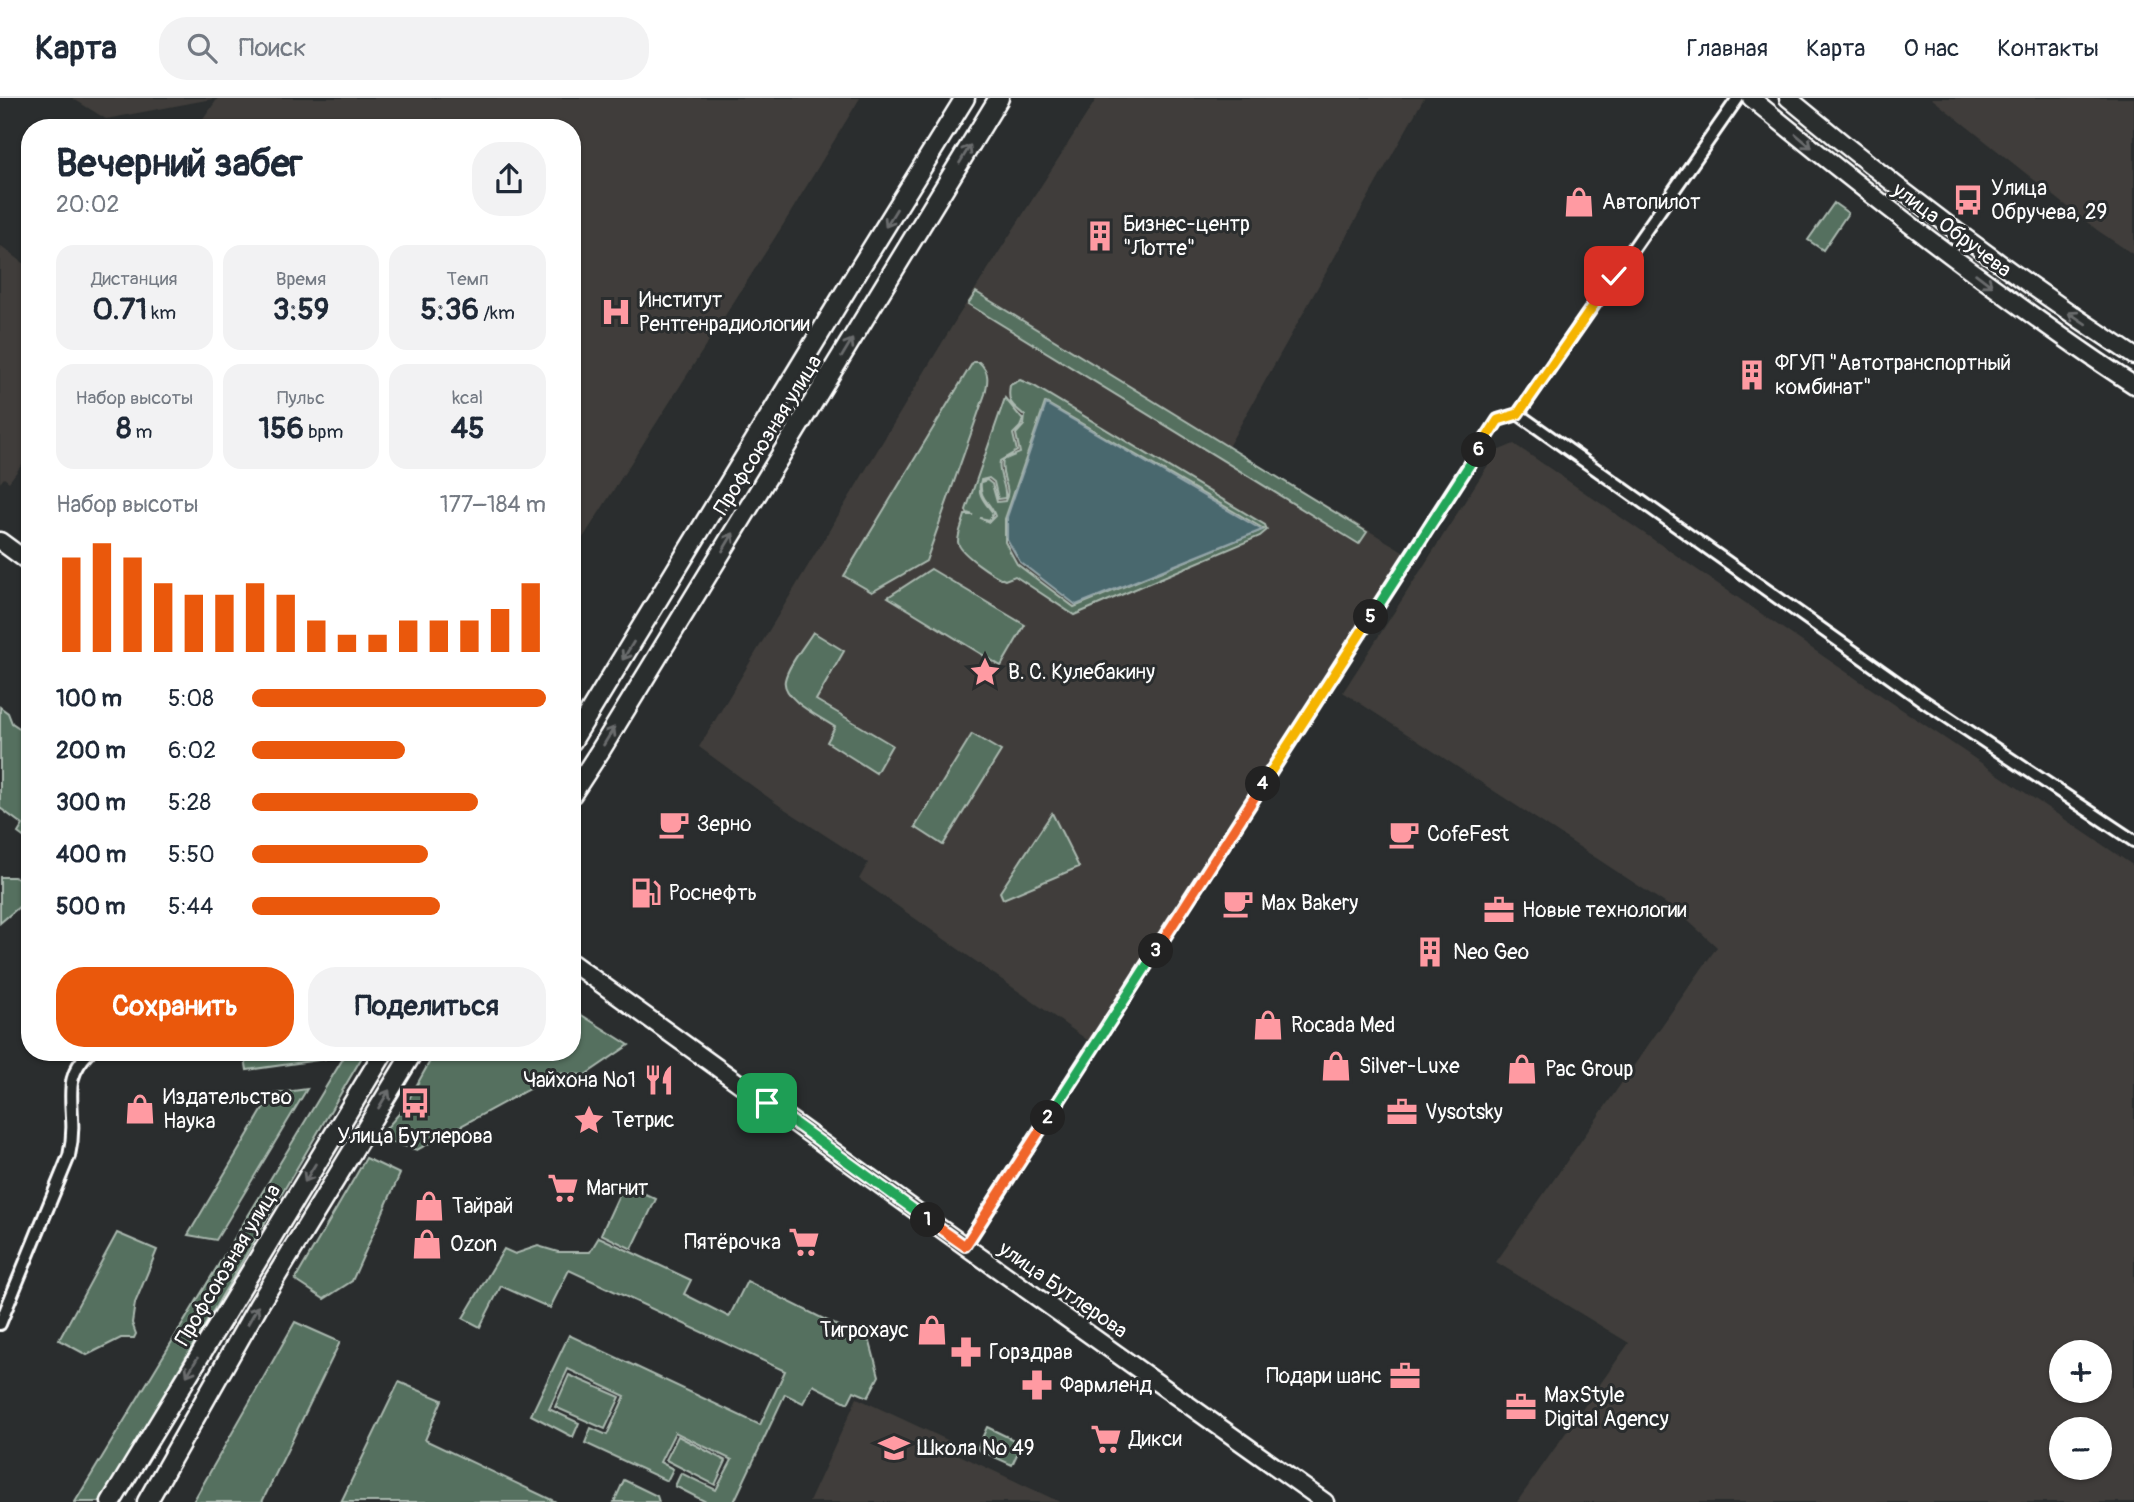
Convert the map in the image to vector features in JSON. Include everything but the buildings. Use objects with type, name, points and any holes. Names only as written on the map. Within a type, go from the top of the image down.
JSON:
[{"type":"main road","name":"Профсоюзная улица","points":[[581,726],[965,98]]},
{"type":"main road","name":"Профсоюзная улица","points":[[581,780],[999,98]]},
{"type":"main road","name":"Профсоюзная улица","points":[[111,1502],[379,1061]]},
{"type":"main road","points":[[147,1502],[258,1306],[407,1061]]},
{"type":"street","points":[[965,1246],[1498,420],[1518,414],[1738,98]]},
{"type":"street","name":"улица Обручева","points":[[1751,98],[1891,211],[2032,316],[2134,385]]},
{"type":"street","name":"улица Обручева","points":[[1788,98],[1871,165],[2045,297],[2134,356]]},
{"type":"street","points":[[1518,414],[1922,700],[2134,841]]},
{"type":"street","points":[[0,541],[21,556]]},
{"type":"street","name":"улица Бутлерова","points":[[581,969],[1325,1502]]},
{"type":"street","points":[[0,1324],[69,1156],[73,1137],[71,1080],[82,1061]]},
{"type":"shaded area","points":[[72,98],[217,98],[106,119]]},
{"type":"shaded area","points":[[218,98],[860,98],[783,225],[581,541],[581,119],[203,119]]},
{"type":"shaded area","points":[[1097,98],[1424,98],[1228,447],[1408,554],[1093,1044],[859,879],[868,863],[780,806],[699,747],[957,318]]},
{"type":"shaded area","points":[[1931,98],[2134,98],[2134,255],[2097,230]]},
{"type":"shaded area","points":[[0,245],[21,261],[21,466],[9,482],[4,478],[0,483]]},
{"type":"shaded area","points":[[1514,444],[2134,866],[2134,1502],[1517,1502],[1629,1343],[1496,1262],[1717,947],[1677,911],[1343,692],[1497,451]]},
{"type":"shaded area","name":"Школа № 49","points":[[857,1398],[956,1444],[953,1452],[1060,1502],[809,1502]]},
{"type":"green space","points":[[1834,203],[1848,213],[1823,250],[1808,240]]},
{"type":"green space","points":[[976,292],[1367,532],[1359,544],[968,304]]},
{"type":"green space","points":[[973,362],[979,362],[987,373],[985,394],[926,561],[872,592],[844,576]]},
{"type":"green space","points":[[1020,380],[1034,386],[1265,525],[1267,530],[1260,536],[1074,615],[1015,576],[1005,580],[993,574],[964,552],[958,539],[965,515],[973,515],[966,510],[1005,398],[1023,420],[1013,434],[1017,451],[1000,461],[1005,498],[998,499],[994,482],[989,478],[981,480],[980,494],[993,513],[990,520],[980,518],[989,522],[995,516],[983,497],[981,482],[987,480],[992,484],[997,502],[1005,501],[1007,496],[1003,460],[1020,453],[1016,434],[1024,425],[1025,416],[1012,403],[1009,396],[1010,385]],"holes":[[[1045,403],[1264,529],[1074,607],[1017,564],[1005,542],[1005,519]]]},
{"type":"green space","points":[[931,569],[1025,625],[1001,666],[888,597]]},
{"type":"green space","points":[[813,632],[844,651],[816,700],[892,745],[876,773],[827,742],[835,727],[796,701],[785,687],[790,668]]},
{"type":"green space","points":[[0,707],[8,713],[12,723],[21,729],[21,824],[0,808]]},
{"type":"green space","points":[[972,734],[1001,751],[943,845],[915,827]]},
{"type":"green space","points":[[1052,813],[1079,867],[1003,899],[1000,892]]},
{"type":"green space","points":[[0,877],[21,880],[21,904],[0,923]]},
{"type":"green space","points":[[581,1015],[629,1045],[585,1075],[558,1073],[417,1150],[378,1138],[404,1108],[430,1061],[581,1061]]},
{"type":"green space","points":[[246,1061],[311,1061],[247,1070]]},
{"type":"green space","points":[[342,1061],[360,1061],[101,1502],[75,1502]]},
{"type":"green space","points":[[307,1089],[216,1240],[188,1235],[272,1094]]},
{"type":"green space","points":[[366,1158],[400,1174],[352,1281],[324,1299],[295,1280]]},
{"type":"green space","points":[[624,1184],[656,1199],[632,1249],[601,1234]]},
{"type":"green space","points":[[117,1233],[157,1250],[135,1303],[132,1323],[136,1334],[134,1338],[121,1338],[87,1355],[59,1340]]},
{"type":"green space","points":[[599,1237],[691,1280],[684,1294],[729,1317],[747,1281],[870,1342],[879,1376],[868,1397],[854,1391],[848,1403],[813,1385],[803,1403],[785,1394],[734,1502],[706,1502],[675,1486],[681,1473],[716,1490],[732,1460],[675,1432],[660,1462],[673,1469],[667,1481],[585,1443],[591,1428],[607,1435],[625,1396],[568,1369],[549,1409],[579,1423],[573,1437],[531,1415],[569,1335],[760,1425],[785,1371],[569,1270],[550,1308],[501,1286],[480,1327],[463,1318],[504,1249],[515,1254],[538,1246],[558,1252],[590,1252]]},
{"type":"green space","points":[[295,1322],[340,1342],[262,1502],[193,1502]]},
{"type":"green space","points":[[569,1375],[620,1397],[605,1429],[555,1407]]},
{"type":"green space","points":[[399,1382],[442,1400],[425,1440],[556,1502],[341,1502]]},
{"type":"green space","points":[[987,1427],[1022,1444],[1012,1465],[977,1449]]},
{"type":"green space","points":[[678,1436],[726,1461],[715,1485],[666,1460]]},
{"type":"green space","points":[[624,1480],[657,1496],[659,1502],[614,1502]]},
{"type":"water","points":[[1046,404],[1262,530],[1076,605],[1020,562],[1007,539],[1007,517]]},
{"type":"place","name":"Улица Обручева, 29","points":[[1968,200]]},
{"type":"place","name":"Автопилот","points":[[1579,202]]},
{"type":"place","name":"Бизнес-центр \"Лотте\"","points":[[1100,236]]},
{"type":"place","name":"Институт Рентгенрадиологии","points":[[616,312]]},
{"type":"place","name":"ФГУП \"Автотранспортный комбинат\"","points":[[1752,375]]},
{"type":"place","name":"В. С. Кулебакину","points":[[985,672]]},
{"type":"place","name":"Зерно","points":[[674,824]]},
{"type":"place","name":"CofeFest","points":[[1404,834]]},
{"type":"place","name":"Роснефть","points":[[646,893]]},
{"type":"place","name":"Max Bakery","points":[[1238,903]]},
{"type":"place","name":"Новые технологии","points":[[1499,910]]},
{"type":"place","name":"Neo Geo","points":[[1430,952]]},
{"type":"place","name":"Rocada Med","points":[[1268,1025]]},
{"type":"place","name":"Silver-Luxe","points":[[1336,1066]]},
{"type":"place","name":"Pac Group","points":[[1522,1069]]},
{"type":"place","name":"Чайхона №1","points":[[659,1080]]},
{"type":"place","name":"Улица Бутлерова","points":[[415,1103]]},
{"type":"place","name":"Издательство Наука","points":[[140,1109]]},
{"type":"place","name":"Vysotsky","points":[[1402,1112]]},
{"type":"place","name":"Тетрис","points":[[589,1120]]},
{"type":"place","name":"Магнит","points":[[563,1188]]},
{"type":"place","name":"Тайрай","points":[[429,1206]]},
{"type":"place","name":"Пятёрочка","points":[[804,1242]]},
{"type":"place","name":"Ozon","points":[[427,1244]]},
{"type":"place","name":"Тигрохаус","points":[[932,1330]]},
{"type":"place","name":"Горздрав","points":[[966,1352]]},
{"type":"place","name":"Подари шанс","points":[[1405,1376]]},
{"type":"place","name":"Фармленд","points":[[1037,1385]]},
{"type":"place","name":"MaxStyle Digital Agency","points":[[1521,1407]]},
{"type":"place","name":"Дикси","points":[[1106,1439]]},
{"type":"place","name":"Школа № 49","points":[[894,1448]]},
{"type":"route","points":[[767,1103],[965,1246],[1498,420],[1518,414],[1614,276]]}]
